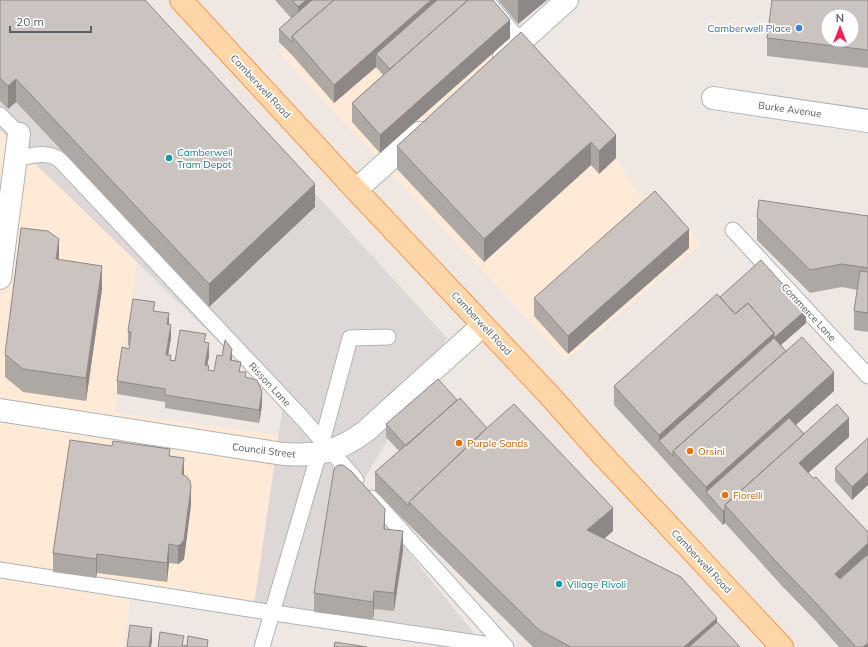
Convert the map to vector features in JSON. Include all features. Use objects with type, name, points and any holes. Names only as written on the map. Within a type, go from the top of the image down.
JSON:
[{"type":"main road","name":"Camberwell Road","points":[[181,0],[356,190],[552,397],[597,449],[782,647]]},
{"type":"street","points":[[492,68],[567,0]]},
{"type":"street","name":"Burke Avenue","points":[[712,98],[868,121]]},
{"type":"street","points":[[356,190],[434,120]]},
{"type":"street","points":[[0,278],[19,134]]},
{"type":"street","name":"Council Street","points":[[0,410],[283,454],[299,455],[323,448],[345,445],[354,440],[366,431],[483,325]]},
{"type":"lane","points":[[486,0],[521,42]]},
{"type":"lane","points":[[0,115],[19,134]]},
{"type":"lane","name":"Risson Lane","points":[[15,159],[46,154],[52,155],[60,160],[304,420],[323,448],[341,463],[505,647]]},
{"type":"lane","name":"Commerce Lane","points":[[733,230],[868,376]]},
{"type":"lane","points":[[262,647],[323,448],[350,338],[388,337]]},
{"type":"lane","points":[[0,570],[272,613],[505,647]]},
{"type":"shaded area","points":[[0,0],[139,0],[447,338],[358,490],[477,637],[254,605],[283,405],[0,130]]},
{"type":"shaded area","points":[[341,0],[521,55],[616,158],[638,193],[656,196],[701,243],[566,360],[277,51]]},
{"type":"shaded area","points":[[0,130],[137,262],[115,413],[279,435],[254,605],[132,587],[123,647],[0,647]]},
{"type":"building","name":"Camberwell Tram Depot","points":[[0,0],[145,0],[315,184],[209,284],[16,79],[8,86],[0,78]]},
{"type":"building","points":[[292,0],[306,0],[298,7]]},
{"type":"building","points":[[312,0],[334,0],[292,36],[292,42],[279,29]]},
{"type":"building","points":[[334,0],[431,0],[334,85],[292,36]]},
{"type":"building","points":[[437,0],[468,0],[390,69],[376,54]]},
{"type":"building","points":[[468,0],[493,0],[510,20],[380,135],[352,103]]},
{"type":"building","points":[[772,0],[868,0],[868,50],[851,48],[860,48],[860,8],[820,8],[820,44],[767,38]]},
{"type":"building","points":[[521,32],[616,135],[599,151],[591,142],[484,239],[397,146]]},
{"type":"building","points":[[655,191],[689,229],[568,336],[534,298]]},
{"type":"building","points":[[759,200],[868,216],[868,268],[842,264],[810,270],[757,217]]},
{"type":"building","points":[[21,228],[48,231],[59,239],[56,259],[102,266],[86,378],[23,369],[5,354]]},
{"type":"building","points":[[761,260],[806,310],[774,338],[774,333],[748,303],[735,314],[720,297]]},
{"type":"building","points":[[860,271],[868,272],[868,313],[854,311]]},
{"type":"building","points":[[717,294],[735,314],[748,303],[774,333],[659,435],[614,386]]},
{"type":"building","points":[[133,299],[155,302],[153,311],[169,313],[167,324],[171,325],[166,355],[171,355],[170,360],[175,361],[180,330],[206,334],[204,342],[209,343],[205,365],[209,366],[208,370],[214,371],[217,355],[222,356],[225,340],[232,349],[230,360],[241,362],[239,372],[246,372],[245,377],[257,380],[262,392],[259,410],[165,395],[165,389],[117,381],[122,347],[129,349],[131,332],[128,331]]},
{"type":"building","points":[[802,337],[834,372],[706,487],[673,451]]},
{"type":"building","points":[[774,338],[786,351],[673,451],[673,456],[659,441]]},
{"type":"building","points":[[438,379],[457,400],[406,446],[386,424]]},
{"type":"building","points":[[460,398],[487,428],[409,502],[409,506],[375,472]]},
{"type":"building","points":[[514,404],[613,508],[587,530],[681,577],[717,618],[684,647],[571,647],[539,630],[409,502]]},
{"type":"building","points":[[837,404],[849,418],[799,463],[813,478],[816,477],[868,532],[868,543],[835,574],[840,579],[868,554],[868,643],[863,647],[856,647],[725,505]]},
{"type":"building","points":[[789,418],[804,434],[725,505],[725,510],[723,511],[706,492]]},
{"type":"building","points":[[868,438],[868,472],[852,487],[835,468]]},
{"type":"building","points":[[70,440],[112,446],[113,441],[170,449],[169,456],[184,458],[182,474],[190,481],[191,487],[184,540],[178,546],[169,544],[167,563],[97,554],[96,559],[53,553]]},
{"type":"building","points":[[338,465],[343,465],[352,472],[385,509],[384,529],[403,531],[394,593],[374,591],[373,602],[314,593],[334,469]]},
{"type":"building","points":[[717,622],[740,647],[689,647]]},
{"type":"building","points":[[130,625],[152,628],[149,647],[127,647]]},
{"type":"building","points":[[160,632],[184,636],[182,645],[187,646],[188,636],[208,640],[207,647],[158,647]]},
{"type":"building","points":[[335,642],[367,647],[334,647]]},
{"type":"place","name":"Camberwell Place","points":[[799,28]]},
{"type":"place","name":"Camberwell Tram Depot","points":[[169,158]]},
{"type":"place","name":"Purple Sands","points":[[459,443]]},
{"type":"place","name":"Orsini","points":[[690,451]]},
{"type":"place","name":"Fiorelli","points":[[725,495]]},
{"type":"place","name":"Village Rivoli","points":[[559,584]]}]
